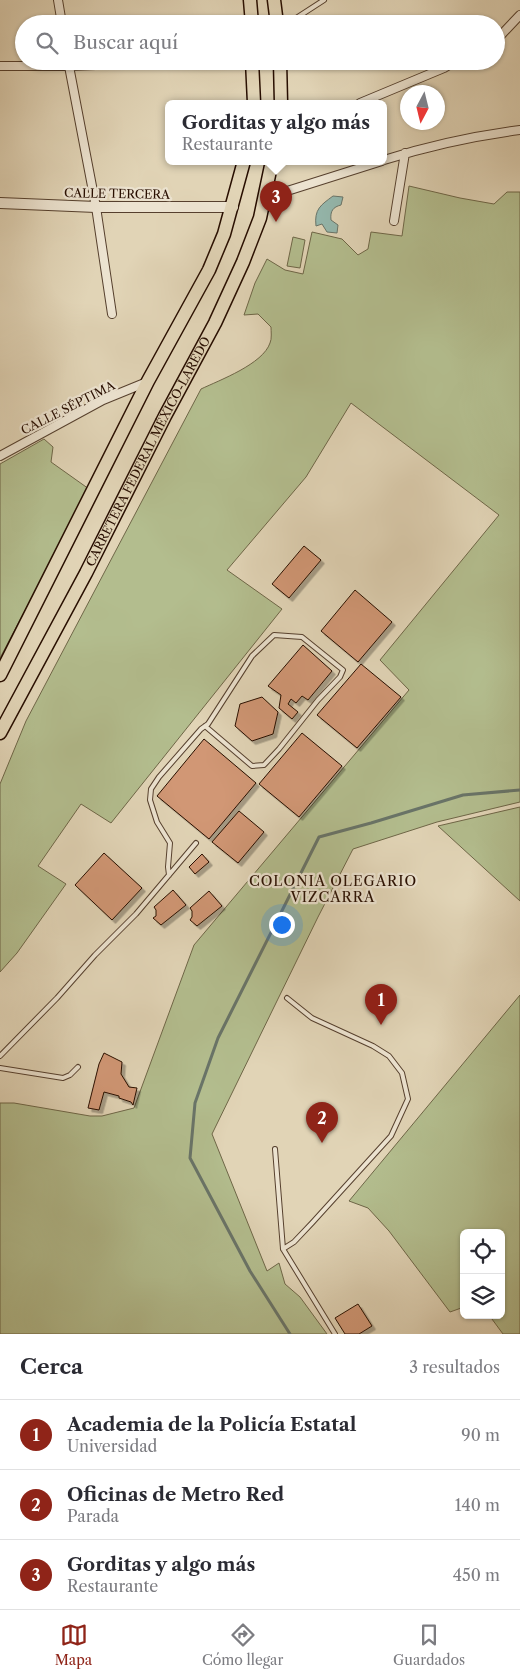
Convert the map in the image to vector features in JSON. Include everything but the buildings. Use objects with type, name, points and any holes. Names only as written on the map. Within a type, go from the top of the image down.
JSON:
[{"type":"main road","points":[[250,0],[251,15]]},
{"type":"main road","points":[[274,0],[276,15]]},
{"type":"main road","points":[[252,70],[254,100]]},
{"type":"main road","points":[[280,70],[281,100]]},
{"type":"main road","points":[[0,675],[148,381],[210,270],[233,207],[243,165]]},
{"type":"main road","name":"CARRETERA FEDERAL MÉXICO-LAREDO","points":[[0,733],[86,573],[165,416],[215,324],[243,262],[260,218],[266,198],[271,165]]},
{"type":"street","points":[[58,0],[60,15]]},
{"type":"street","points":[[505,32],[520,15]]},
{"type":"street","points":[[0,66],[15,66]]},
{"type":"street","points":[[69,70],[96,207],[112,314]]},
{"type":"street","points":[[367,100],[439,70]]},
{"type":"street","points":[[387,159],[486,135],[520,130]]},
{"type":"street","points":[[394,221],[405,153]]},
{"type":"street","points":[[266,198],[368,165]]},
{"type":"street","name":"CALLE TERCERA","points":[[0,203],[96,207],[233,207]]},
{"type":"street","name":"CALLE SÉPTIMA","points":[[0,456],[102,400],[148,381]]},
{"type":"lane","points":[[301,15],[324,0]]},
{"type":"lane","points":[[169,875],[170,843],[157,822],[150,800],[151,789],[159,777],[205,726],[252,656],[274,635],[302,637],[343,670],[340,677],[318,700],[264,765],[252,766],[205,726]]},
{"type":"lane","points":[[0,1056],[94,955],[136,914],[196,843]]},
{"type":"lane","points":[[283,1249],[294,1242],[306,1230],[391,1136],[408,1098],[402,1073],[389,1056],[373,1046],[312,1018],[287,998]]},
{"type":"lane","points":[[0,1068],[63,1078],[70,1075],[78,1066]]},
{"type":"lane","points":[[275,1149],[283,1249],[335,1334]]},
{"type":"green space","points":[[409,186],[494,204],[507,192],[520,192],[520,802],[437,822],[353,849],[212,1134],[267,1271],[279,1263],[285,1284],[300,1297],[327,1334],[0,1334],[0,1103],[14,1103],[90,1116],[102,1116],[134,1108],[194,945],[409,690],[380,660],[499,515],[351,403],[306,477],[227,570],[282,609],[111,823],[81,804],[38,866],[66,884],[17,953],[0,972],[0,784],[26,721],[201,389],[240,371],[266,351],[270,343],[271,327],[258,314],[244,315],[255,283],[267,259],[285,270],[303,274],[312,232],[342,239],[358,255],[368,249],[371,232],[402,236]]},
{"type":"green space","points":[[293,237],[305,240],[300,268],[287,266]]},
{"type":"green space","points":[[44,439],[53,447],[51,462],[89,489],[0,658],[0,464]]},
{"type":"green space","points":[[520,807],[520,901],[438,826]]},
{"type":"green space","points":[[520,995],[520,1334],[503,1334],[492,1319],[505,1319],[505,1229],[460,1229],[460,1308],[450,1312],[389,1231],[368,1208],[349,1201]]},
{"type":"water","points":[[333,196],[343,197],[341,205],[334,208],[331,214],[331,220],[338,225],[337,233],[327,232],[322,224],[316,226],[317,211]]},
{"type":"waterway","points":[[290,1334],[250,1271],[190,1158],[195,1103],[218,1038],[319,837],[463,795],[520,790]]},
{"type":"place","name":"Gorditas y algo más","points":[[276,222]]},
{"type":"place","name":"Academia de la Policía Estatal","points":[[381,1025]]},
{"type":"place","name":"Oficinas de Metro Red","points":[[322,1143]]},
{"type":"district","name":"COLONIA OLEGARIO VIZCARRA","points":[[333,890]]}]
